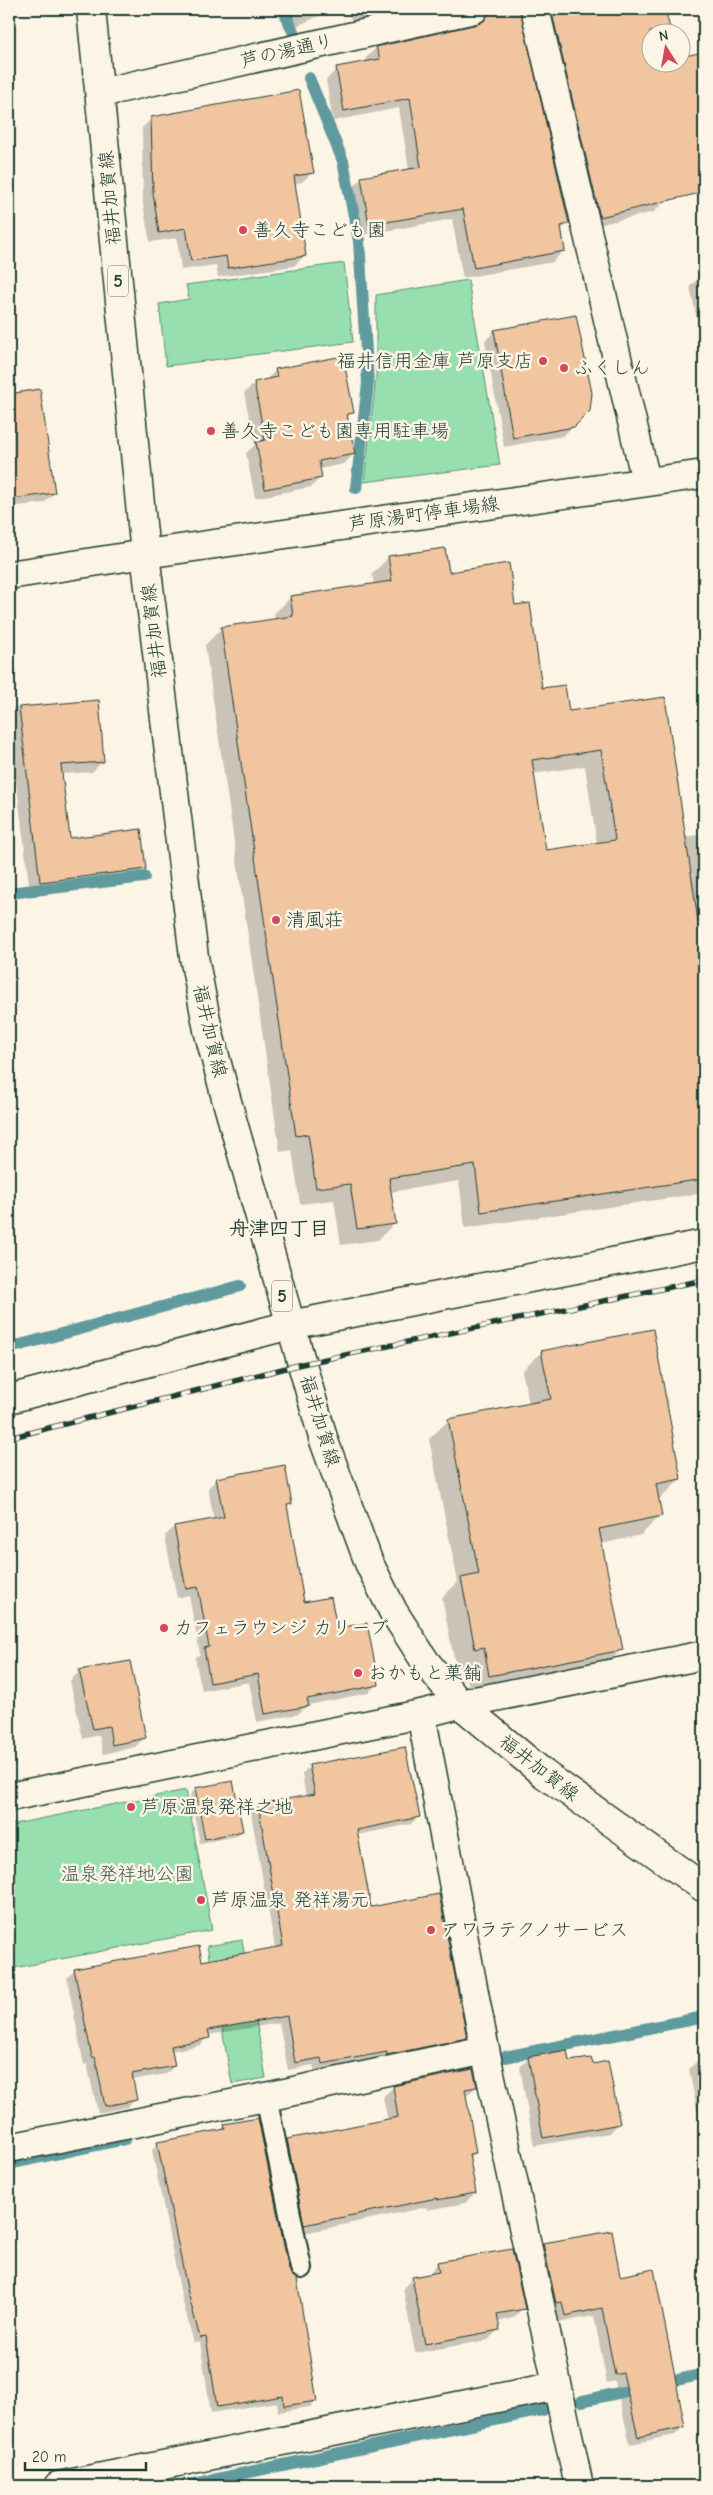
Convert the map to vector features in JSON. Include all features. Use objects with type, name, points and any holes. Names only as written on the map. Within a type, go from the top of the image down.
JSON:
[{"type":"street","name":"福井加賀線","points":[[91,9],[144,554],[193,948],[204,1012],[226,1098],[324,1441],[369,1563],[408,1637],[460,1704],[544,1774],[704,1888]]},
{"type":"street","name":"芦の湯通り","points":[[100,93],[474,9]]},
{"type":"street","points":[[536,9],[646,482]]},
{"type":"street","name":"芦原湯町停車場線","points":[[9,575],[704,474]]},
{"type":"street","points":[[9,1398],[290,1325],[704,1244]]},
{"type":"street","points":[[9,1797],[704,1655]]},
{"type":"street","points":[[421,1714],[485,2050],[579,2486]]},
{"type":"street","points":[[9,2148],[266,2097],[485,2050]]},
{"type":"street","points":[[58,2486],[557,2386]]},
{"type":"lane","points":[[266,2097],[301,2268]]},
{"type":"green space","points":[[344,263],[353,342],[166,366],[159,304],[189,299],[186,285]]},
{"type":"green space","points":[[468,280],[500,465],[364,482],[376,377],[376,295]]},
{"type":"green space","name":"温泉発祥地公園","points":[[186,1790],[212,1930],[9,1969],[9,1825]]},
{"type":"green space","points":[[242,1940],[266,2078],[232,2084],[207,1946]]},
{"type":"building","points":[[362,9],[404,9],[365,17]]},
{"type":"building","points":[[489,9],[520,9],[569,224],[561,226],[565,251],[474,268],[463,209],[369,225],[361,177],[421,167],[410,98],[344,111],[336,67],[380,59],[376,47],[478,24],[485,20]]},
{"type":"building","points":[[551,9],[665,9],[668,22],[640,22],[640,72],[690,72],[690,55],[704,52],[704,192],[600,217]]},
{"type":"building","points":[[299,90],[314,173],[294,176],[306,256],[228,268],[226,256],[191,261],[186,228],[159,233],[153,193],[151,117]]},
{"type":"building","name":"福井信用金庫 芦原支店","points":[[576,315],[592,393],[590,411],[574,427],[513,438],[494,330]]},
{"type":"building","points":[[343,356],[354,413],[347,414],[355,454],[319,461],[322,478],[265,489],[256,442],[265,440],[254,382],[277,377],[275,369]]},
{"type":"building","points":[[40,389],[55,493],[12,499],[9,476],[9,394]]},
{"type":"building","points":[[445,548],[449,572],[509,563],[515,605],[530,603],[542,688],[565,685],[569,711],[665,697],[700,934],[704,933],[704,1179],[481,1212],[475,1165],[389,1178],[396,1224],[357,1229],[350,1184],[316,1188],[308,1134],[296,1136],[221,627],[293,616],[290,596],[392,581],[388,556]],"holes":[[[601,750],[615,840],[546,850],[532,760]]]},
{"type":"building","points":[[99,700],[104,762],[61,765],[70,838],[141,829],[146,869],[40,882],[19,707]]},
{"type":"building","points":[[653,1329],[681,1479],[656,1484],[662,1516],[599,1529],[623,1650],[489,1676],[484,1647],[475,1649],[461,1578],[479,1574],[448,1419],[551,1399],[541,1351]]},
{"type":"building","points":[[285,1465],[292,1504],[287,1505],[304,1602],[331,1597],[337,1628],[367,1623],[379,1685],[307,1699],[309,1706],[265,1714],[258,1674],[210,1683],[204,1648],[209,1647],[198,1587],[186,1589],[174,1526],[224,1517],[216,1478]]},
{"type":"building","points":[[130,1661],[146,1738],[112,1745],[109,1726],[93,1729],[79,1670]]},
{"type":"building","points":[[405,1747],[420,1817],[357,1830],[371,1907],[439,1894],[467,2038],[387,2055],[387,2052],[322,2064],[321,2058],[295,2063],[287,2016],[208,2030],[210,2038],[171,2046],[175,2066],[132,2074],[137,2100],[105,2106],[95,2057],[92,2057],[74,1969],[199,1946],[202,1961],[283,1946],[258,1804],[315,1794],[309,1765]]},
{"type":"building","points":[[233,1781],[243,1831],[205,1839],[195,1788]]},
{"type":"building","points":[[567,2050],[569,2061],[591,2058],[593,2064],[608,2061],[620,2124],[543,2138],[528,2057]]},
{"type":"building","points":[[473,2069],[477,2087],[465,2089],[476,2153],[469,2154],[476,2193],[437,2200],[437,2198],[304,2225],[287,2139],[398,2117],[393,2086]]},
{"type":"building","points":[[258,2118],[289,2270],[297,2279],[317,2401],[284,2406],[283,2396],[217,2407],[206,2337],[200,2338],[188,2293],[157,2142],[225,2129],[224,2124]]},
{"type":"building","points":[[612,2231],[620,2276],[654,2269],[685,2427],[638,2437],[623,2373],[615,2375],[602,2308],[565,2316],[562,2302],[556,2303],[543,2243]]},
{"type":"building","points":[[512,2249],[525,2309],[497,2314],[500,2330],[425,2344],[412,2277],[439,2272],[437,2262]]},
{"type":"waterway","points":[[284,9],[294,34]]},
{"type":"waterway","points":[[309,78],[343,161],[359,241],[368,383],[356,488]]},
{"type":"waterway","points":[[9,893],[144,877]]},
{"type":"waterway","points":[[9,1348],[240,1286]]},
{"type":"waterway","points":[[505,2057],[704,2017]]},
{"type":"waterway","points":[[9,2164],[125,2139]]},
{"type":"waterway","points":[[582,2401],[704,2374]]},
{"type":"waterway","points":[[184,2486],[543,2410]]},
{"type":"railway","points":[[9,1438],[302,1364],[704,1280]]},
{"type":"place","name":"善久寺こども園","points":[[243,230]]},
{"type":"place","name":"福井信用金庫 芦原支店","points":[[543,361]]},
{"type":"place","name":"ふくしん","points":[[564,368]]},
{"type":"place","name":"善久寺こども園専用駐車場","points":[[211,431]]},
{"type":"place","name":"清風荘","points":[[276,920]]},
{"type":"place","name":"カフェラウンジ カリーブ","points":[[164,1628]]},
{"type":"place","name":"おかもと菓舗","points":[[358,1673]]},
{"type":"place","name":"芦原温泉発祥之地","points":[[131,1807]]},
{"type":"place","name":"芦原温泉 発祥湯元","points":[[201,1900]]},
{"type":"place","name":"アワラテクノサービス","points":[[431,1930]]},
{"type":"district","name":"舟津四丁目","points":[[279,1228]]}]
